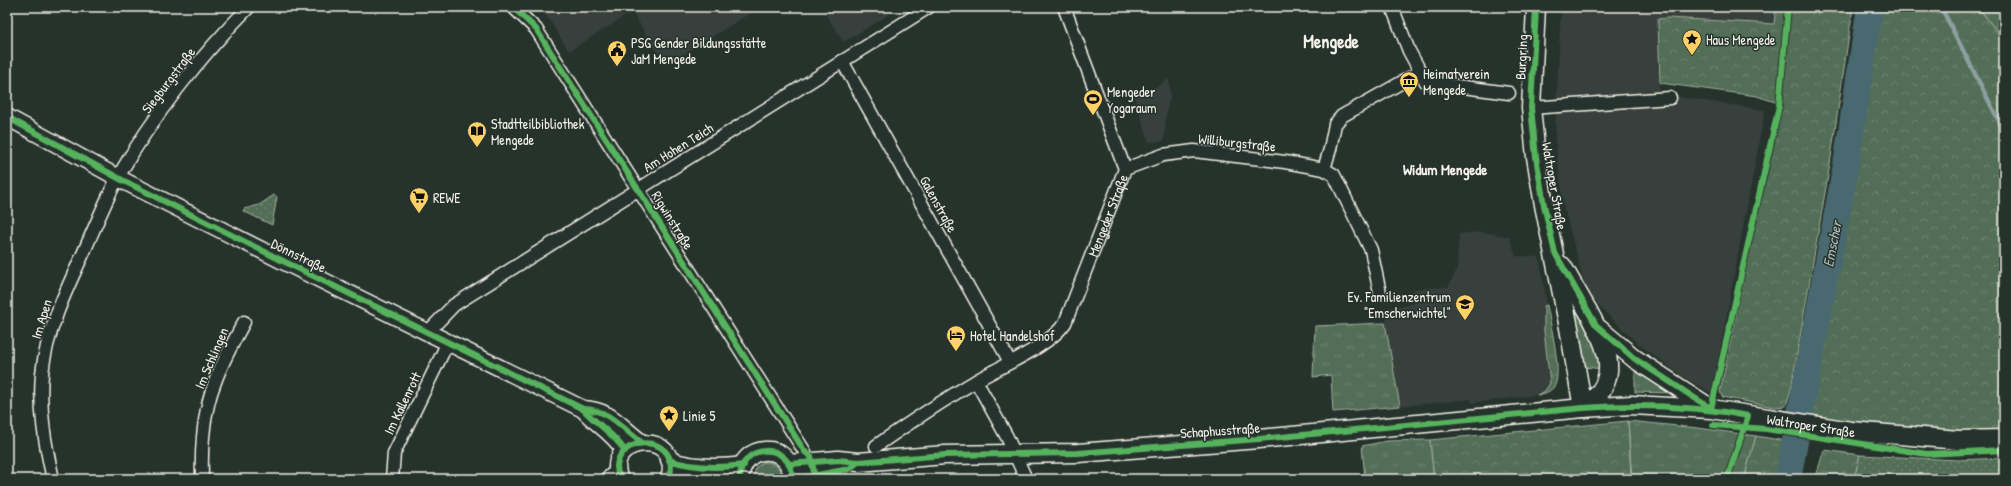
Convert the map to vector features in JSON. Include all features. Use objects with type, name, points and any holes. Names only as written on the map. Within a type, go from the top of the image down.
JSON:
[{"type":"main road","name":"Burgring","points":[[1532,108],[1536,7]]},
{"type":"main road","name":"Waltroper Straße","points":[[1532,108],[1537,164],[1544,205],[1555,253],[1583,408],[1631,405],[1711,410],[1838,429],[1928,438],[1959,440],[2004,439]]},
{"type":"main road","points":[[1555,253],[1596,325],[1607,352],[1608,373],[1605,384],[1599,394],[1583,408]]},
{"type":"main road","points":[[1596,325],[1635,359],[1711,410]]},
{"type":"main road","name":"Schaphusstraße","points":[[793,474],[838,460],[858,462],[945,455],[1078,453],[1259,439],[1583,408]]},
{"type":"main road","points":[[742,472],[750,456],[764,451],[779,454],[793,474]]},
{"type":"street","name":"Siegburgstraße","points":[[118,178],[184,80],[248,7]]},
{"type":"street","name":"Rigwinstraße","points":[[514,7],[536,29],[805,452]]},
{"type":"street","name":"Am Hohen Teich","points":[[428,332],[454,305],[929,7]]},
{"type":"street","name":"Mengeder Straße","points":[[876,446],[976,380],[1042,344],[1060,332],[1065,323],[1125,169],[1064,7]]},
{"type":"street","points":[[1392,7],[1423,77]]},
{"type":"street","name":"Galenstraße","points":[[842,61],[1010,362]]},
{"type":"street","points":[[1380,293],[1371,250],[1334,175],[1324,169],[1335,124],[1342,116],[1423,77],[1509,93]]},
{"type":"street","points":[[1532,108],[1670,98]]},
{"type":"street","name":"Dönnstraße","points":[[7,117],[118,178],[583,409],[592,419],[614,435],[625,451]]},
{"type":"street","name":"Williburgstraße","points":[[1125,169],[1163,155],[1194,151],[1285,162],[1324,169]]},
{"type":"street","name":"Im Apen","points":[[53,479],[46,449],[41,406],[42,373],[50,335],[67,289],[118,178]]},
{"type":"street","name":"Im Schlingen","points":[[202,479],[203,440],[207,408],[214,382],[244,322]]},
{"type":"street","name":"Im Kallenrott","points":[[392,479],[394,453],[448,342]]},
{"type":"street","points":[[976,380],[1016,454],[1026,479]]},
{"type":"street","name":"Dönnstraße","points":[[583,409],[596,410],[607,415],[640,442]]},
{"type":"street","points":[[615,476],[618,463],[625,451],[629,447],[640,442],[655,444],[661,448],[670,460],[671,473],[669,479],[707,479]]},
{"type":"street","points":[[670,460],[684,465],[730,466],[742,472]]},
{"type":"shaded area","points":[[536,7],[760,7],[666,65],[632,12],[569,51],[548,18]]},
{"type":"shaded area","points":[[820,7],[883,7],[888,15],[844,42]]},
{"type":"shaded area","points":[[1561,7],[1776,7],[1774,24],[1668,18],[1658,19],[1659,94],[1765,110],[1712,393],[1683,377],[1636,342],[1600,307],[1586,290],[1564,208],[1555,138]]},
{"type":"shaded area","points":[[1169,79],[1170,95],[1166,114],[1164,141],[1149,142],[1134,96],[1158,86]]},
{"type":"shaded area","name":"Ev. Familienzentrum \"Emscherwichtel\"","points":[[1483,232],[1509,237],[1516,256],[1539,257],[1547,305],[1544,306],[1544,331],[1550,383],[1545,391],[1537,395],[1472,403],[1471,399],[1400,406],[1385,323],[1389,314],[1388,308],[1414,304],[1412,292],[1415,289],[1448,287],[1457,270],[1459,234]]},
{"type":"green space","points":[[1776,7],[1853,7],[1830,164],[1791,389],[1786,406],[1774,407],[1722,397],[1720,391],[1781,104],[1757,96],[1660,83],[1658,19],[1668,18],[1774,24]]},
{"type":"green space","points":[[1870,7],[1978,7],[2004,41],[2004,439],[1798,424],[1846,165]]},
{"type":"green space","points":[[1978,7],[2004,7],[2004,41]]},
{"type":"green space","points":[[274,195],[277,197],[272,225],[243,211],[244,209],[259,205]]},
{"type":"green space","points":[[1547,305],[1553,334],[1557,378],[1555,385],[1550,391],[1537,395],[1545,391],[1550,383],[1544,331],[1544,306]]},
{"type":"green space","points":[[1575,306],[1591,326],[1603,369],[1584,367]]},
{"type":"green space","points":[[1385,323],[1400,406],[1333,412],[1331,375],[1313,377],[1315,326]]},
{"type":"green space","points":[[1635,364],[1673,393],[1635,392]]},
{"type":"green space","points":[[1628,421],[1756,436],[1744,479],[1632,479]]},
{"type":"green space","points":[[1628,421],[1631,479],[1434,479],[1430,440]]},
{"type":"green space","points":[[1756,436],[1791,442],[1780,479],[1744,479]]},
{"type":"green space","points":[[1430,440],[1434,479],[1365,479],[1362,446],[1387,441]]},
{"type":"green space","points":[[1824,450],[1860,455],[1854,479],[1815,479]]},
{"type":"green space","points":[[1860,455],[1958,460],[2004,458],[2004,479],[1854,479]]},
{"type":"green space","points":[[764,462],[777,466],[781,479],[753,479],[756,467]]},
{"type":"waterway","name":"Emscher","points":[[1788,479],[1846,165],[1870,7]]},
{"type":"waterway","points":[[1941,7],[2002,127]]},
{"type":"cycle path","points":[[513,7],[536,29],[805,452],[811,456],[815,479]]},
{"type":"cycle path","points":[[1536,7],[1531,108],[1536,157],[1544,205],[1555,253],[1596,325],[1635,359],[1710,408]]},
{"type":"cycle path","points":[[1711,409],[1779,106],[1788,7]]},
{"type":"cycle path","points":[[7,117],[122,180],[583,409],[610,434],[625,451]]},
{"type":"cycle path","points":[[790,464],[838,460],[858,462],[945,455],[1078,453],[1259,439],[1583,408],[1645,406],[1707,410],[1748,416],[1727,479]]},
{"type":"cycle path","points":[[583,409],[601,412],[615,420],[641,442]]},
{"type":"cycle path","points":[[1713,425],[1766,429],[1927,454],[2004,450]]},
{"type":"cycle path","points":[[620,479],[617,465],[622,454],[631,446],[643,443],[655,445],[665,451],[670,462],[669,479]]},
{"type":"cycle path","points":[[740,479],[742,467],[748,458],[756,453],[765,451],[775,452],[784,457],[790,466],[793,479]]},
{"type":"cycle path","points":[[669,460],[687,465],[706,467],[744,465]]},
{"type":"cycle path","points":[[796,479],[849,469],[858,462]]},
{"type":"place","name":"Haus Mengede","points":[[1692,56]]},
{"type":"place","name":"PSG Gender Bildungsstätte JaM Mengede","points":[[617,67]]},
{"type":"place","name":"Heimatverein Mengede","points":[[1409,98]]},
{"type":"place","name":"Mengeder Yogaraum","points":[[1093,116]]},
{"type":"place","name":"Stadtteilbibliothek Mengede","points":[[477,148]]},
{"type":"place","name":"REWE","points":[[419,214]]},
{"type":"place","name":"Ev. Familienzentrum \"Emscherwichtel\"","points":[[1465,321]]},
{"type":"place","name":"Hotel Handelshof","points":[[956,352]]},
{"type":"place","name":"Linie 5","points":[[669,432]]},
{"type":"district","name":"Mengede","points":[[1331,41]]},
{"type":"district","name":"Widum Mengede","points":[[1445,169]]}]
